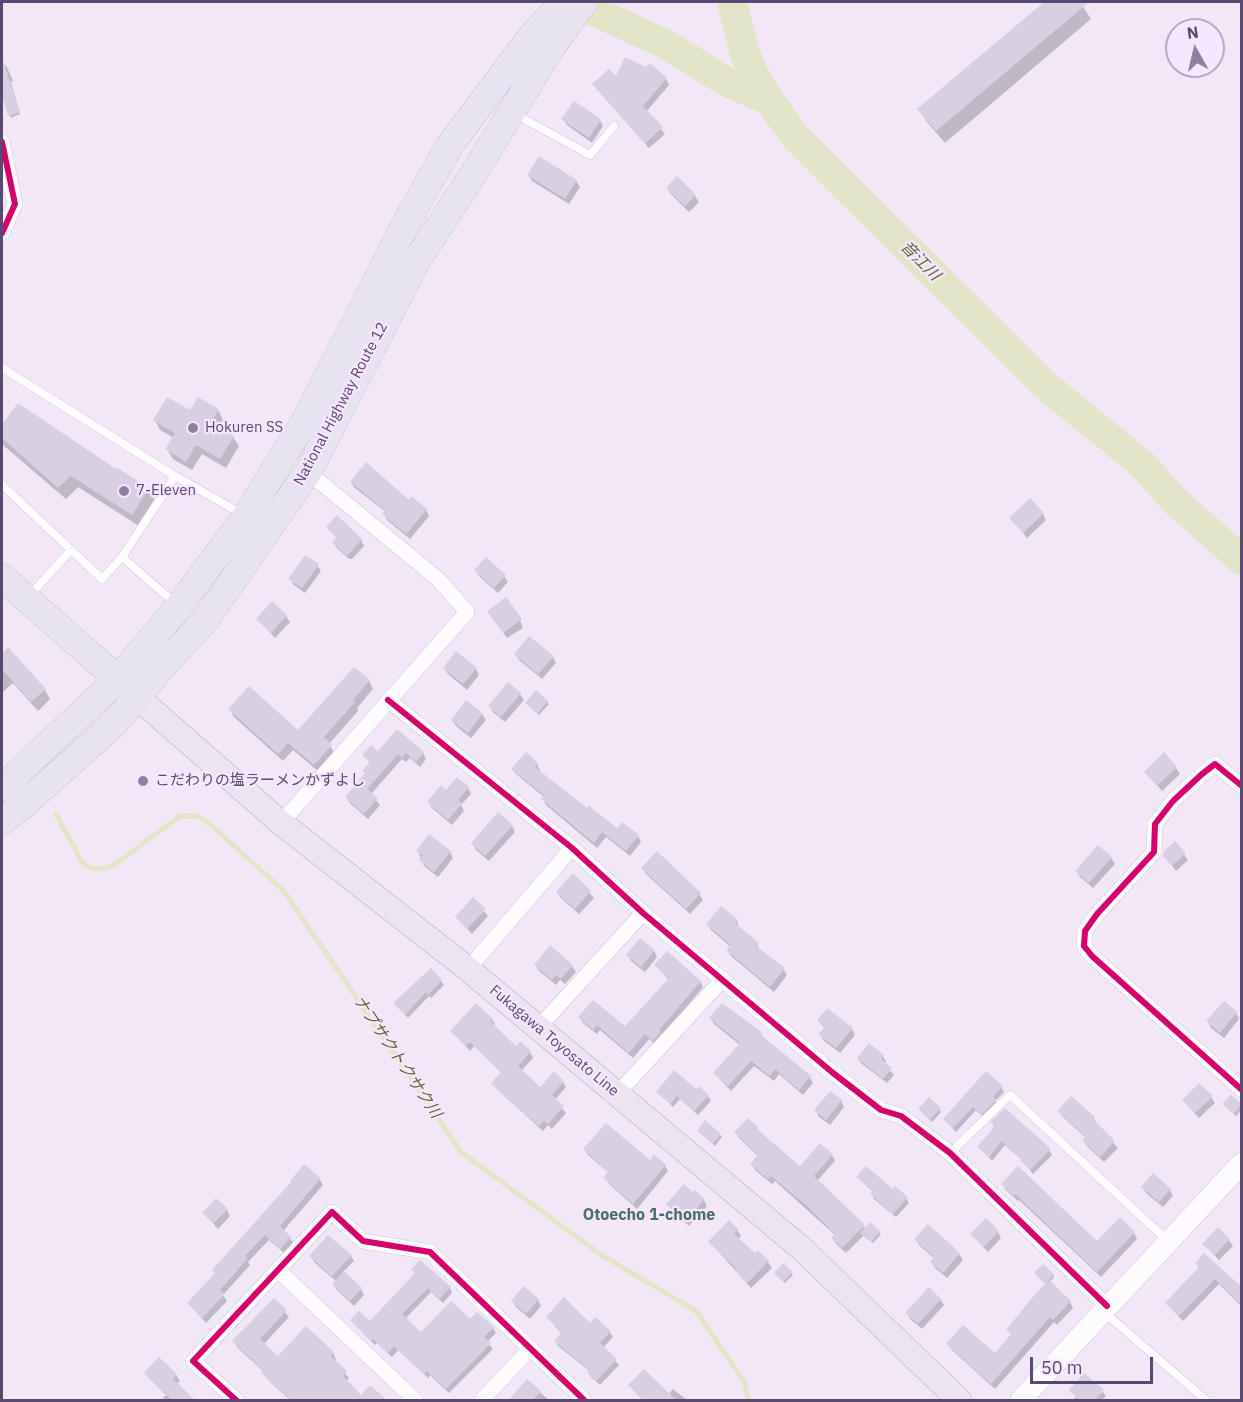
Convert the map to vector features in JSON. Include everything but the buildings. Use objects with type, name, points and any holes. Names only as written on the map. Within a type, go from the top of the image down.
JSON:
[{"type":"highway","name":"National Highway Route 12","points":[[2,821],[21,807],[114,724],[127,689],[179,606],[246,516],[306,419],[401,234],[450,145],[531,37],[563,2]]},
{"type":"highway","name":"National Highway Route 12","points":[[2,788],[127,689],[204,622],[308,472],[417,260],[551,48],[584,2]]},
{"type":"highway","points":[[2,578],[127,689]]},
{"type":"main road","name":"Fukagawa Toyosato Line","points":[[127,689],[281,823],[468,969],[801,1248],[959,1401]]},
{"type":"street","points":[[2,142],[15,204],[2,233]]},
{"type":"street","points":[[281,823],[467,612],[439,580],[308,472]]},
{"type":"street","points":[[388,700],[572,848],[643,913],[833,1073],[881,1110],[901,1116],[950,1153],[1105,1309]]},
{"type":"street","points":[[1242,786],[1215,764],[1173,801],[1155,824],[1154,852],[1097,914],[1085,931],[1084,946],[1092,956],[1242,1090]]},
{"type":"street","points":[[468,969],[572,848]]},
{"type":"street","points":[[538,1028],[643,913]]},
{"type":"street","points":[[617,1094],[723,979]]},
{"type":"street","points":[[1021,1401],[1168,1241],[1239,1171]]},
{"type":"street","points":[[236,1401],[193,1361],[332,1212],[363,1241],[430,1252],[584,1401]]},
{"type":"street","points":[[279,1271],[415,1401]]},
{"type":"street","points":[[482,1401],[530,1349]]},
{"type":"lane","points":[[511,111],[590,155],[614,126]]},
{"type":"lane","points":[[2,368],[175,476],[246,516]]},
{"type":"lane","points":[[2,485],[102,579],[122,557],[175,476]]},
{"type":"lane","points":[[26,600],[71,550]]},
{"type":"lane","points":[[122,557],[179,606]]},
{"type":"lane","points":[[950,1153],[1010,1095],[1168,1241]]},
{"type":"lane","points":[[1105,1309],[1206,1401]]},
{"type":"waterway","name":"音江川","points":[[574,2],[665,44],[727,82],[769,100]]},
{"type":"waterway","name":"音江川","points":[[732,2],[745,54],[752,71],[794,135],[1045,385],[1143,465],[1176,502],[1242,560]]},
{"type":"waterway","name":"ナプサクトクサク川","points":[[56,814],[82,862],[90,868],[103,869],[114,865],[180,816],[197,816],[211,825],[284,891],[461,1152],[600,1254],[696,1311],[745,1383],[748,1400]]},
{"type":"cycle path","points":[[2,142],[15,204],[2,233]]},
{"type":"cycle path","points":[[388,700],[572,848],[643,913],[833,1073],[881,1110],[901,1116],[950,1153],[1107,1306]]},
{"type":"cycle path","points":[[1242,786],[1215,764],[1173,801],[1155,824],[1154,852],[1097,914],[1085,931],[1084,946],[1092,956],[1242,1090]]},
{"type":"cycle path","points":[[236,1400],[193,1361],[332,1212],[363,1241],[430,1252],[584,1400]]},
{"type":"place","name":"Hokuren SS","points":[[193,428]]},
{"type":"place","name":"7-Eleven","points":[[124,491]]},
{"type":"place","name":"こだわりの塩ラーメンかずよし","points":[[143,781]]},
{"type":"district","name":"Otoecho 1-chome","points":[[649,1215]]}]
